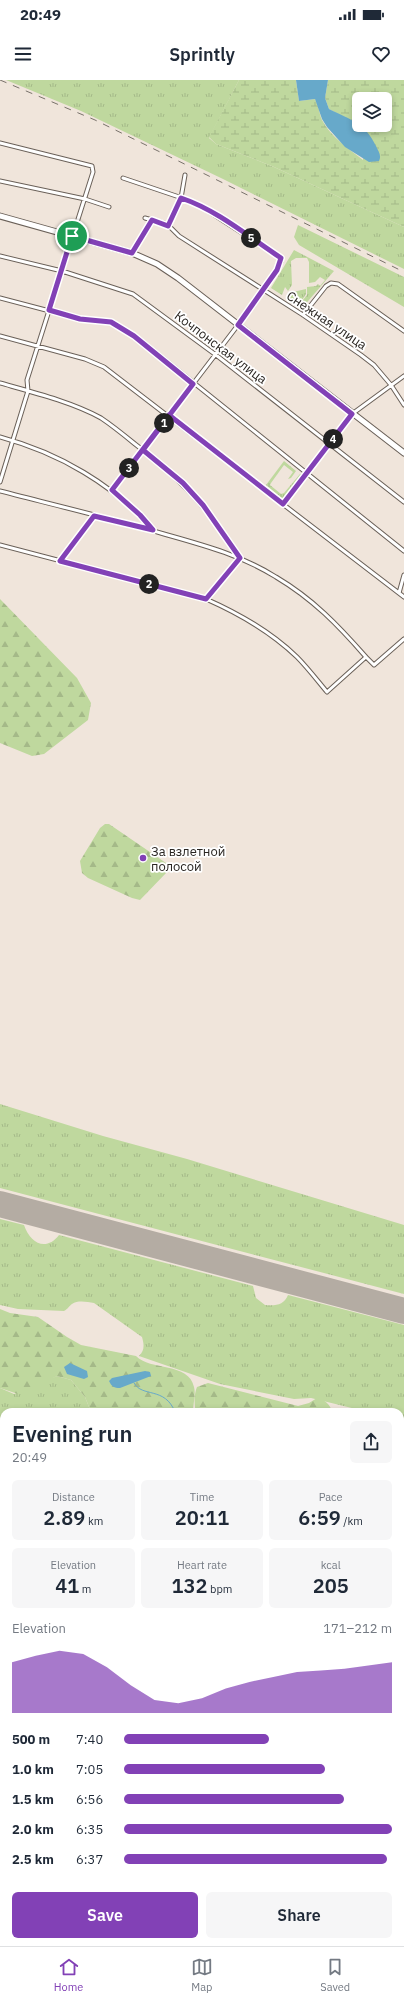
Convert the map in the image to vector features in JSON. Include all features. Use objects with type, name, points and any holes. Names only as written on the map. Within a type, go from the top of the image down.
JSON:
[{"type":"main road","points":[[0,216],[132,253],[158,264],[404,453]]},
{"type":"street","points":[[0,143],[92,166],[93,172],[27,380],[28,391],[0,482]]},
{"type":"street","points":[[168,226],[181,198],[185,175]]},
{"type":"street","points":[[112,490],[264,290],[277,270],[281,258],[194,202],[123,178]]},
{"type":"street","points":[[0,181],[85,199],[109,208]]},
{"type":"street","name":"Снежная улица","points":[[145,218],[168,226],[178,236],[303,315],[362,355],[392,385],[404,405]]},
{"type":"street","points":[[132,253],[152,220]]},
{"type":"street","name":"Кочпонская улица","points":[[0,256],[62,271],[133,294],[216,355],[404,502]]},
{"type":"street","points":[[303,315],[326,286],[331,283],[338,284],[404,331]]},
{"type":"street","points":[[0,298],[80,319],[111,322],[134,336],[404,551]]},
{"type":"street","points":[[0,336],[38,346],[104,367],[169,415],[404,597]]},
{"type":"street","points":[[283,504],[352,414],[404,376]]},
{"type":"street","points":[[0,383],[28,391],[100,418],[143,450],[183,483],[203,505],[240,558]]},
{"type":"street","points":[[0,438],[48,453],[112,490],[140,515],[153,530]]},
{"type":"street","points":[[0,491],[153,530],[219,549],[240,558],[276,576],[304,596],[338,624],[374,665],[404,639]]},
{"type":"street","points":[[60,561],[94,516]]},
{"type":"street","points":[[0,545],[206,599],[235,612],[270,633],[297,657],[327,692],[366,657]]},
{"type":"street","points":[[206,599],[240,558]]},
{"type":"street","points":[[399,593],[404,575]]},
{"type":"green space","points":[[6,80],[239,80],[209,138],[216,144],[274,167],[404,227],[404,269],[223,179],[81,111]]},
{"type":"green space","points":[[239,80],[296,80],[299,101],[315,99],[322,120],[330,132],[363,160],[364,132],[392,132],[392,92],[352,92],[352,121],[329,109],[325,98],[328,80],[404,80],[404,227],[274,167],[216,144],[209,137]]},
{"type":"green space","points":[[298,225],[404,277],[404,307],[299,245],[294,237]]},
{"type":"green space","points":[[294,250],[334,271],[302,308],[288,299],[293,292],[306,289],[306,294],[299,305],[307,295],[307,287],[316,286],[318,284],[320,286],[325,280],[320,277],[315,282],[309,283],[309,262],[307,258],[296,258],[291,261],[292,285],[288,291],[285,287],[282,295],[271,288]]},
{"type":"green space","points":[[284,461],[296,471],[291,478],[288,479],[293,472],[284,465],[271,483],[270,485],[281,494],[284,493],[300,474],[303,475],[283,499],[266,485]]},
{"type":"green space","points":[[0,599],[77,678],[91,703],[88,720],[44,754],[32,756],[0,743]]},
{"type":"green space","points":[[105,824],[109,824],[166,863],[167,872],[140,900],[132,898],[88,878],[82,873],[80,861],[100,828]]},
{"type":"green space","points":[[0,1104],[404,1225],[404,1294],[0,1188]]},
{"type":"green space","points":[[0,1219],[24,1225],[30,1237],[39,1243],[49,1243],[59,1235],[253,1286],[256,1298],[265,1305],[282,1303],[288,1295],[404,1325],[404,1408],[352,1408],[311,1398],[294,1399],[220,1384],[139,1356],[144,1347],[142,1337],[94,1303],[77,1302],[72,1304],[64,1311],[18,1309],[0,1305]]},
{"type":"green space","points":[[0,1309],[10,1313],[38,1317],[81,1345],[136,1356],[142,1361],[150,1364],[177,1370],[191,1379],[195,1390],[195,1396],[194,1408],[89,1408],[85,1397],[71,1380],[57,1376],[37,1387],[18,1394],[0,1388]]},
{"type":"green space","points":[[57,1376],[71,1380],[85,1397],[89,1408],[0,1408],[0,1388],[14,1394]]},
{"type":"green space","points":[[208,1383],[298,1406],[309,1403],[317,1398],[325,1401],[330,1408],[195,1408],[195,1393],[197,1387]]},
{"type":"water","points":[[296,80],[328,80],[325,98],[329,109],[352,120],[352,132],[367,132],[372,138],[379,153],[379,161],[369,162],[345,147],[327,127],[322,119],[315,99],[299,101]]},
{"type":"water","points":[[70,1363],[87,1371],[88,1377],[84,1379],[67,1374],[64,1367]]},
{"type":"water","points":[[145,1371],[150,1372],[151,1376],[120,1388],[113,1387],[109,1381],[112,1378]]},
{"type":"waterway","points":[[134,1383],[142,1390],[160,1395],[166,1399],[173,1408]]},
{"type":"runway","points":[[0,1204],[404,1311]]},
{"type":"railway","points":[[0,80],[95,120],[404,272]]},
{"type":"place","name":"За взлетной полосой","points":[[143,858]]},
{"type":"route","points":[[72,236],[49,310],[80,319],[111,322],[134,336],[193,384],[169,415],[143,450],[183,483],[203,505],[231,543],[240,558],[206,599],[60,561],[94,516],[153,530],[140,515],[112,490],[169,415],[283,504],[352,414],[238,325],[277,270],[281,262],[281,258],[223,220],[194,202],[181,198],[176,212],[168,226],[152,220],[132,253],[72,236]]}]
